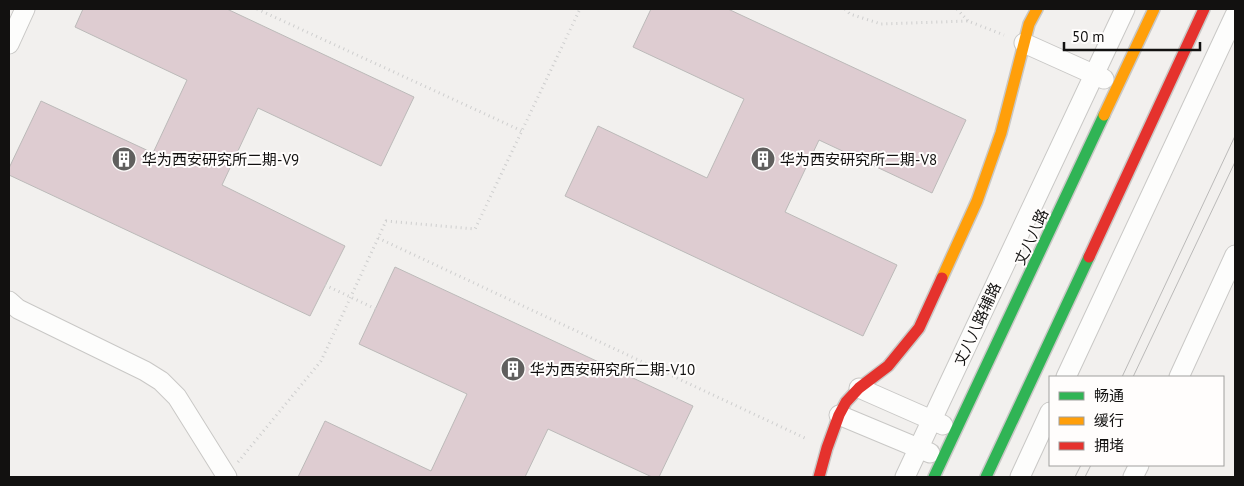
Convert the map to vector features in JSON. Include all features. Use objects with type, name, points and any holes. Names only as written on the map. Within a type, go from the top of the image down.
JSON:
[{"type":"main road","points":[[820,477],[827,448],[839,415],[846,402],[859,388],[888,366],[919,328],[977,200],[1001,133],[1029,24],[1037,9]]},
{"type":"main road","name":"丈八八路","points":[[934,477],[1154,9]]},
{"type":"main road","points":[[986,477],[1204,9]]},
{"type":"street","points":[[9,44],[26,9]]},
{"type":"street","name":"丈八八路辅路","points":[[905,477],[1126,9]]},
{"type":"street","points":[[1066,376],[1235,15]]},
{"type":"street","points":[[1024,43],[1119,86]]},
{"type":"street","points":[[1179,376],[1235,255]]},
{"type":"street","points":[[9,301],[18,309],[145,371],[161,381],[177,397],[226,477]]},
{"type":"street","points":[[859,388],[956,430]]},
{"type":"street","points":[[1020,477],[1049,414]]},
{"type":"street","points":[[839,415],[943,458]]},
{"type":"path","points":[[257,9],[522,131]]},
{"type":"path","points":[[226,477],[321,361],[386,222],[475,229],[580,9]]},
{"type":"path","points":[[845,9],[850,14],[881,24],[968,21],[1024,43]]},
{"type":"path","points":[[957,9],[968,21]]},
{"type":"path","points":[[378,238],[827,448]]},
{"type":"path","points":[[325,285],[376,308]]},
{"type":"building","name":"华为西安研究所二期-V9","points":[[83,9],[227,9],[414,97],[381,166],[258,108],[222,185],[345,246],[310,316],[9,175],[9,168],[41,101],[153,153],[187,80],[75,27]]},
{"type":"building","name":"华为西安研究所二期-V8","points":[[651,9],[728,9],[966,120],[932,193],[819,140],[785,212],[897,265],[863,336],[565,196],[598,126],[707,178],[744,99],[633,47]]},
{"type":"building","name":"华为西安研究所二期-V10","points":[[395,267],[693,406],[659,477],[652,477],[548,429],[525,477],[298,477],[325,421],[431,471],[467,394],[359,344]]},
{"type":"tram line","points":[[1122,376],[1235,136]]},
{"type":"tram line","points":[[1133,376],[1235,162]]},
{"type":"tram line","points":[[1075,477],[1080,466]]},
{"type":"tram line","points":[[1085,477],[1090,466]]},
{"type":"traffic: fast","points":[[934,477],[1104,115]]},
{"type":"traffic: fast","points":[[986,477],[1089,257]]},
{"type":"traffic: slow","points":[[942,278],[977,201],[1001,133],[1029,24],[1037,9]]},
{"type":"traffic: slow","points":[[1104,115],[1154,9]]},
{"type":"traffic: jam","points":[[1089,257],[1204,9]]},
{"type":"traffic: jam","points":[[819,477],[827,448],[839,415],[846,402],[859,388],[888,366],[919,328],[942,278]]},
{"type":"place","name":"华为西安研究所二期-V9","points":[[124,159]]},
{"type":"place","name":"华为西安研究所二期-V8","points":[[763,159]]},
{"type":"place","name":"华为西安研究所二期-V10","points":[[513,369]]}]
